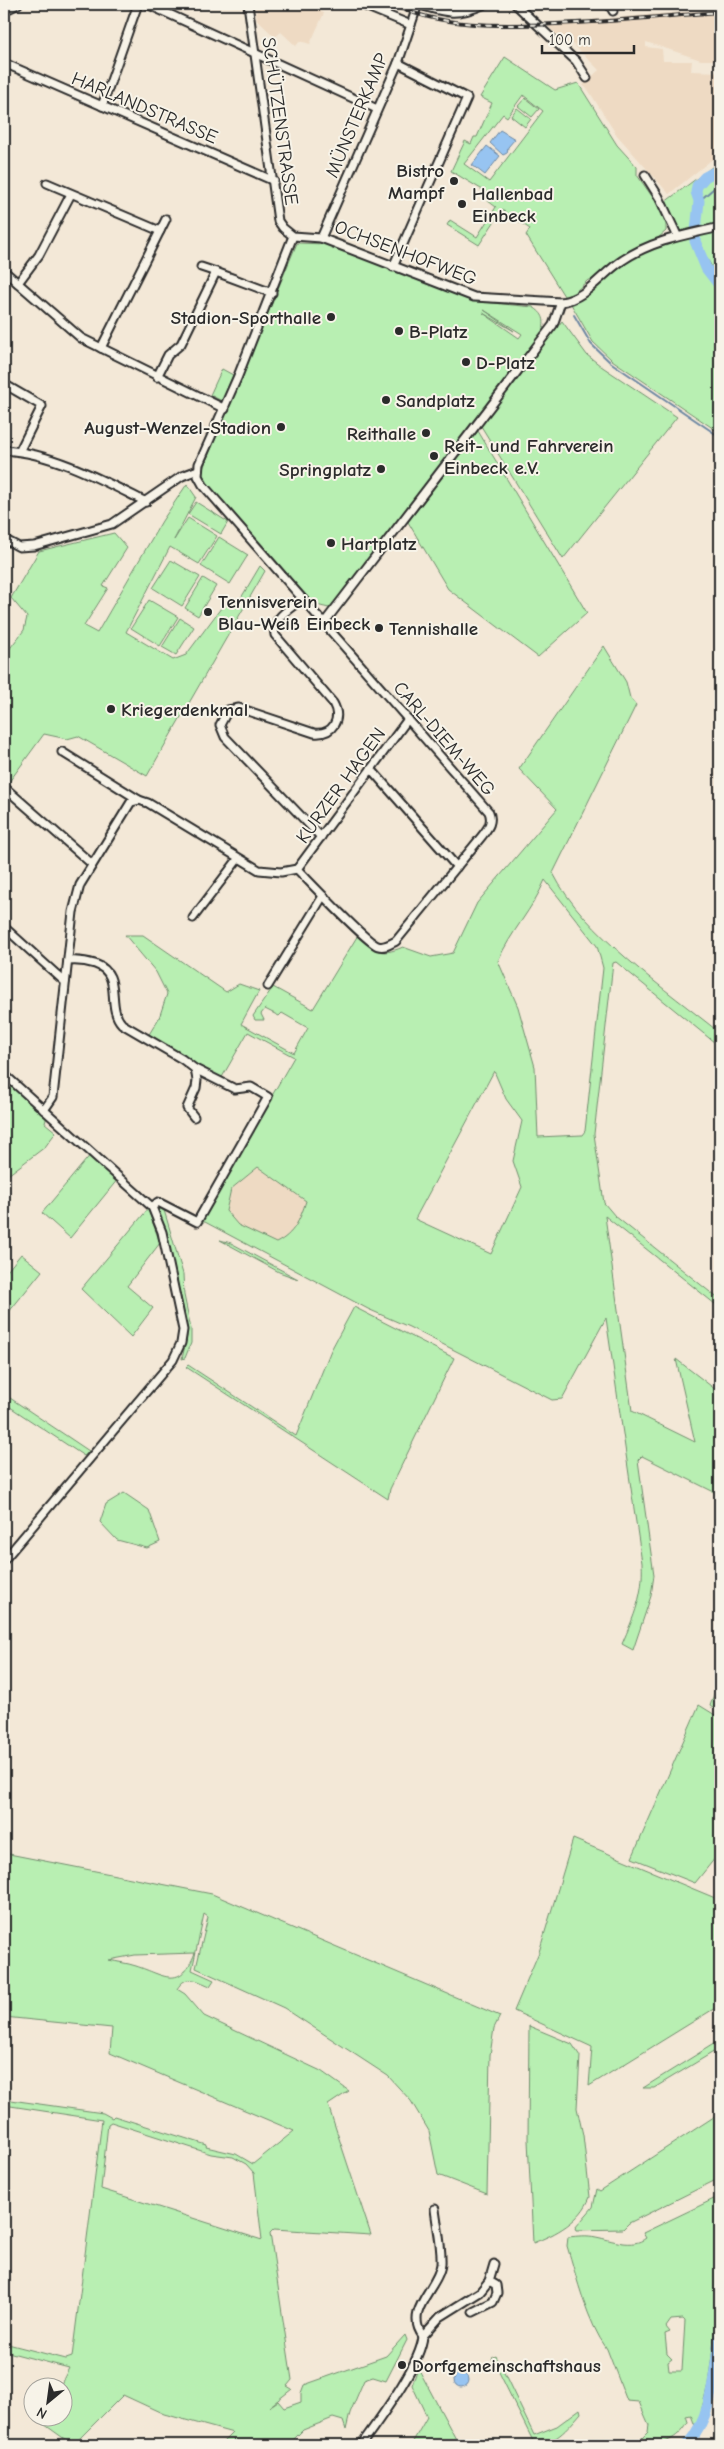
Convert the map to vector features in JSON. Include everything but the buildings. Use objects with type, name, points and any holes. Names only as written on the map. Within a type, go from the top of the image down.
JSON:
[{"type":"street","points":[[4,11],[18,4]]},
{"type":"street","points":[[102,106],[138,4]]},
{"type":"street","points":[[147,4],[377,109]]},
{"type":"street","name":"SCHÜTZENSTRASSE","points":[[248,4],[274,180],[278,220],[282,228],[296,237]]},
{"type":"street","points":[[360,4],[411,24]]},
{"type":"street","points":[[417,4],[451,13],[465,13],[485,4]]},
{"type":"street","name":"MÜNSTERKAMP","points":[[321,238],[398,63],[417,4]]},
{"type":"street","points":[[515,4],[576,61],[587,78]]},
{"type":"street","name":"HARLANDSTRASSE","points":[[4,62],[274,180]]},
{"type":"street","points":[[393,267],[467,98],[398,63]]},
{"type":"street","points":[[645,175],[660,197],[677,235]]},
{"type":"street","points":[[47,183],[160,232]]},
{"type":"street","points":[[18,283],[43,249],[71,194]]},
{"type":"street","points":[[101,348],[166,219]]},
{"type":"street","points":[[324,623],[553,325],[561,302],[571,301],[578,297],[623,260],[648,247],[677,235],[720,227]]},
{"type":"street","points":[[4,539],[19,547],[34,546],[112,524],[182,476],[198,470],[225,410],[296,237]]},
{"type":"street","name":"OCHSENHOFWEG","points":[[296,237],[321,238],[474,297],[561,302]]},
{"type":"street","points":[[201,267],[272,293]]},
{"type":"street","points":[[4,271],[81,338],[225,410]]},
{"type":"street","points":[[157,377],[168,355],[181,344],[216,272]]},
{"type":"street","points":[[4,384],[42,406],[20,450]]},
{"type":"street","points":[[4,450],[20,450],[68,466],[146,502]]},
{"type":"street","name":"CARL-DIEM-WEG","points":[[198,470],[203,485],[489,812],[491,818],[490,825],[457,867],[396,941],[387,946],[377,946],[297,869]]},
{"type":"street","points":[[302,599],[276,620],[273,627],[275,635],[333,703],[337,715],[332,728],[324,734],[314,733],[239,708],[228,710],[220,725],[225,737],[321,837]]},
{"type":"street","name":"KURZER HAGEN","points":[[297,869],[408,719]]},
{"type":"street","points":[[62,752],[135,801],[148,803],[259,870],[282,872],[297,869]]},
{"type":"street","points":[[371,769],[457,867]]},
{"type":"street","points":[[4,787],[92,864]]},
{"type":"street","points":[[44,1110],[53,1097],[73,912],[80,885],[135,801]]},
{"type":"street","points":[[193,918],[238,859]]},
{"type":"street","points":[[268,986],[323,896]]},
{"type":"street","points":[[4,927],[65,982]]},
{"type":"street","points":[[68,961],[88,961],[104,967],[112,976],[116,1017],[122,1024],[195,1069],[235,1089],[250,1087],[268,1097],[197,1222],[158,1202],[152,1207]]},
{"type":"street","points":[[194,1117],[187,1108],[196,1088],[195,1069]]},
{"type":"street","points":[[4,1074],[152,1207],[162,1232],[183,1330],[181,1343],[173,1360],[4,1560]]},
{"type":"street","points":[[423,2336],[418,2325],[419,2311],[441,2265],[435,2209]]},
{"type":"street","points":[[361,2445],[390,2405],[410,2369],[423,2336],[440,2317],[480,2292],[489,2281],[494,2264]]},
{"type":"street","points":[[473,2312],[493,2302],[497,2293],[496,2285],[489,2281]]},
{"type":"shaded area","points":[[255,4],[317,4],[322,9],[321,12],[324,13],[310,44],[300,41],[296,46],[281,32],[275,37],[257,20]]},
{"type":"shaded area","points":[[720,9],[720,60],[701,60],[646,42],[646,47],[662,49],[663,61],[692,61],[691,71],[720,72],[720,153],[669,194],[616,134],[589,91],[583,85],[599,70],[571,42],[571,37],[560,37],[545,24]]},
{"type":"shaded area","points":[[258,1167],[306,1201],[300,1220],[288,1237],[276,1243],[238,1225],[226,1211],[231,1189]]},
{"type":"green space","points":[[505,57],[555,90],[578,83],[617,145],[637,167],[637,175],[656,202],[666,224],[666,231],[658,238],[620,258],[593,280],[588,280],[573,294],[564,296],[526,235],[530,229],[502,210],[479,245],[447,225],[450,220],[477,237],[496,207],[488,201],[491,195],[451,171],[465,141],[471,144],[474,137],[477,137],[492,103],[480,97]],"holes":[[[523,95],[543,111],[489,182],[464,164],[503,114],[507,117]]]},
{"type":"green space","points":[[525,98],[539,109],[532,117],[518,106]]},
{"type":"green space","points":[[517,108],[531,119],[525,127],[511,116]]},
{"type":"green space","points":[[720,161],[720,281],[697,241],[698,235],[693,235],[693,242],[720,289],[720,433],[612,360],[593,342],[571,304],[642,252],[683,236],[665,202]]},
{"type":"green space","points":[[297,243],[326,244],[473,301],[533,307],[540,312],[543,318],[542,333],[333,609],[308,603],[204,482],[202,471]],"holes":[[[484,310],[522,334],[519,338],[483,313],[514,331]]]},
{"type":"green space","points":[[562,321],[587,355],[677,417],[563,559],[481,426]]},
{"type":"green space","points":[[222,369],[233,375],[222,401],[210,395]]},
{"type":"green space","points":[[478,431],[587,613],[538,657],[448,589],[408,522]]},
{"type":"green space","points":[[187,484],[196,497],[174,540],[188,518],[217,536],[199,564],[170,547],[126,632],[173,660],[186,655],[224,604],[241,598],[260,566],[265,571],[147,776],[78,736],[67,739],[44,734],[9,782],[4,778],[4,656],[24,630],[27,617],[11,598],[39,551],[114,533],[127,548],[103,586],[108,588],[84,626],[97,633],[162,521]]},
{"type":"green space","points":[[196,502],[228,522],[221,534],[188,514]]},
{"type":"green space","points":[[219,537],[248,555],[230,584],[201,566]]},
{"type":"green space","points":[[171,560],[200,577],[182,606],[153,588]]},
{"type":"green space","points":[[203,578],[216,586],[198,616],[185,608]]},
{"type":"green space","points":[[149,600],[178,617],[160,646],[131,628]]},
{"type":"green space","points":[[180,618],[194,627],[176,655],[162,647]]},
{"type":"green space","points":[[604,646],[626,682],[630,698],[636,705],[553,873],[584,917],[605,939],[652,980],[720,1033],[720,1047],[616,962],[613,963],[594,1134],[604,1203],[615,1216],[720,1300],[720,1308],[605,1216],[632,1411],[695,1442],[676,1359],[720,1393],[720,1495],[642,1456],[638,1460],[654,1575],[651,1596],[633,1650],[622,1644],[640,1595],[642,1563],[606,1318],[562,1399],[552,1400],[409,1327],[368,1309],[205,1222],[200,1222],[294,1057],[248,1032],[221,1079],[196,1067],[148,1036],[159,1018],[167,994],[156,972],[125,935],[143,935],[226,992],[239,984],[259,991],[241,1024],[294,1053],[308,1028],[282,1013],[279,1016],[265,1009],[261,1014],[264,1020],[255,1020],[253,1016],[273,987],[313,1009],[358,935],[373,948],[383,952],[403,947],[431,957],[453,953],[477,903],[557,809],[519,769]],"holes":[[[545,880],[597,946],[603,968],[585,1131],[582,1135],[538,1137],[535,1067],[518,1007],[498,961]],[[494,1071],[506,1099],[522,1121],[513,1161],[522,1187],[491,1254],[415,1219]],[[258,1167],[306,1201],[296,1226],[276,1243],[238,1225],[226,1211],[231,1189]]]},
{"type":"green space","points":[[4,1079],[47,1116],[45,1123],[56,1132],[45,1147],[4,1178]]},
{"type":"green space","points":[[91,1154],[118,1179],[70,1238],[42,1213]]},
{"type":"green space","points":[[160,1206],[164,1210],[183,1274],[184,1295],[191,1329],[191,1343],[185,1358],[182,1359],[187,1336],[183,1307],[166,1233],[157,1207]]},
{"type":"green space","points":[[148,1209],[160,1243],[127,1286],[153,1308],[131,1337],[81,1289]]},
{"type":"green space","points":[[220,1240],[231,1243],[298,1279],[279,1272]]},
{"type":"green space","points":[[21,1254],[42,1271],[4,1318],[4,1275]]},
{"type":"green space","points":[[354,1307],[454,1358],[390,1489],[388,1499],[186,1367],[188,1365],[296,1436],[331,1350]]},
{"type":"green space","points":[[4,1394],[89,1451],[84,1456],[4,1403]]},
{"type":"green space","points":[[124,1493],[149,1510],[160,1542],[147,1548],[117,1540],[100,1522],[106,1504]]},
{"type":"green space","points":[[720,1677],[720,1713],[710,1706]]},
{"type":"green space","points":[[699,1705],[720,1718],[720,1852],[695,1883],[632,1858]]},
{"type":"green space","points":[[573,1839],[720,1900],[720,2005],[589,2086],[592,2047],[514,2011],[539,1952]]},
{"type":"green space","points":[[4,1853],[212,1894],[500,2016],[494,2028],[490,2055],[487,2194],[438,2175],[429,2131],[411,2101],[388,2076],[284,2008],[196,1968],[208,1917],[204,1914],[192,1970],[214,1980],[210,1986],[196,1980],[188,1980],[180,1984],[177,1989],[185,1994],[204,2016],[321,2071],[349,2091],[328,2105],[371,2235],[274,2229],[270,2233],[292,2380],[287,2386],[292,2389],[269,2407],[278,2401],[284,2408],[301,2402],[301,2393],[304,2385],[386,2356],[405,2335],[407,2340],[386,2381],[373,2377],[364,2380],[350,2413],[346,2430],[343,2421],[333,2418],[303,2430],[288,2445],[221,2445],[233,2433],[164,2414],[123,2395],[73,2445],[47,2426],[72,2426],[72,2376],[65,2376],[69,2368],[4,2351],[4,2343],[66,2359],[72,2357],[102,2120],[4,2105],[4,2099],[103,2113],[112,2118],[114,2116],[207,2145],[206,2147],[236,2154],[253,2164],[294,2131],[110,2053],[112,2028],[4,2017]],"holes":[[[195,1953],[189,1965],[177,1976],[170,1977],[133,1965],[109,1960],[135,1955]],[[111,2122],[211,2154],[233,2157],[246,2164],[254,2173],[262,2240],[101,2189],[108,2124]]]},
{"type":"green space","points":[[529,2026],[572,2044],[580,2056],[577,2108],[583,2135],[590,2197],[581,2213],[567,2226],[533,2243],[528,2140]]},
{"type":"green space","points":[[720,2040],[720,2048],[654,2088],[643,2088]]},
{"type":"green space","points":[[720,2113],[720,2178],[629,2223],[623,2229],[576,2230],[575,2228],[593,2207],[597,2189],[600,2191]]},
{"type":"green space","points":[[720,2196],[720,2297],[708,2384],[699,2420],[695,2426],[691,2415],[686,2416],[688,2422],[674,2437],[657,2444],[644,2445],[642,2438],[648,2432],[649,2425],[639,2402],[627,2401],[607,2349],[588,2313],[567,2246],[568,2237],[589,2236],[615,2242],[635,2243],[646,2238],[643,2233]],"holes":[[[683,2319],[685,2321],[682,2371],[669,2371],[668,2362],[672,2359],[667,2354],[665,2334],[670,2332],[666,2327],[671,2320]]]},
{"type":"green space","points":[[496,2356],[534,2435],[557,2426],[580,2409],[581,2413],[554,2439],[532,2445],[534,2443],[492,2358]]},
{"type":"green space","points":[[418,2368],[459,2445],[411,2445],[427,2417],[412,2385]]},
{"type":"water","points":[[500,130],[515,139],[508,147],[507,153],[503,155],[490,143]]},
{"type":"water","points":[[487,146],[500,156],[485,175],[472,165]]},
{"type":"water","points":[[458,2373],[464,2373],[468,2380],[464,2387],[458,2387],[454,2383],[454,2377]]},
{"type":"waterway","points":[[720,169],[705,177],[697,186],[696,192],[699,201],[695,241],[706,268],[720,286]]},
{"type":"waterway","points":[[699,201],[720,183]]},
{"type":"waterway","points":[[574,315],[591,344],[610,362],[720,437]]},
{"type":"waterway","points":[[687,2445],[696,2434],[707,2407],[714,2378],[720,2335]]},
{"type":"railway","points":[[390,4],[430,18],[492,25],[577,23],[720,12]]},
{"type":"place","name":"Bistro Mampf","points":[[454,181]]},
{"type":"place","name":"Hallenbad Einbeck","points":[[462,204]]},
{"type":"place","name":"Stadion-Sporthalle","points":[[331,317]]},
{"type":"place","name":"B-Platz","points":[[399,331]]},
{"type":"place","name":"D-Platz","points":[[466,362]]},
{"type":"place","name":"Sandplatz","points":[[386,400]]},
{"type":"place","name":"August-Wenzel-Stadion","points":[[281,427]]},
{"type":"place","name":"Reithalle","points":[[426,433]]},
{"type":"place","name":"Reit- und Fahrverein Einbeck e.V.","points":[[434,456]]},
{"type":"place","name":"Springplatz","points":[[381,469]]},
{"type":"place","name":"Hartplatz","points":[[331,543]]},
{"type":"place","name":"Tennisverein Blau-Weiß Einbeck","points":[[208,612]]},
{"type":"place","name":"Tennishalle","points":[[379,628]]},
{"type":"place","name":"Kriegerdenkmal","points":[[111,709]]},
{"type":"place","name":"Dorfgemeinschaftshaus","points":[[402,2365]]}]
